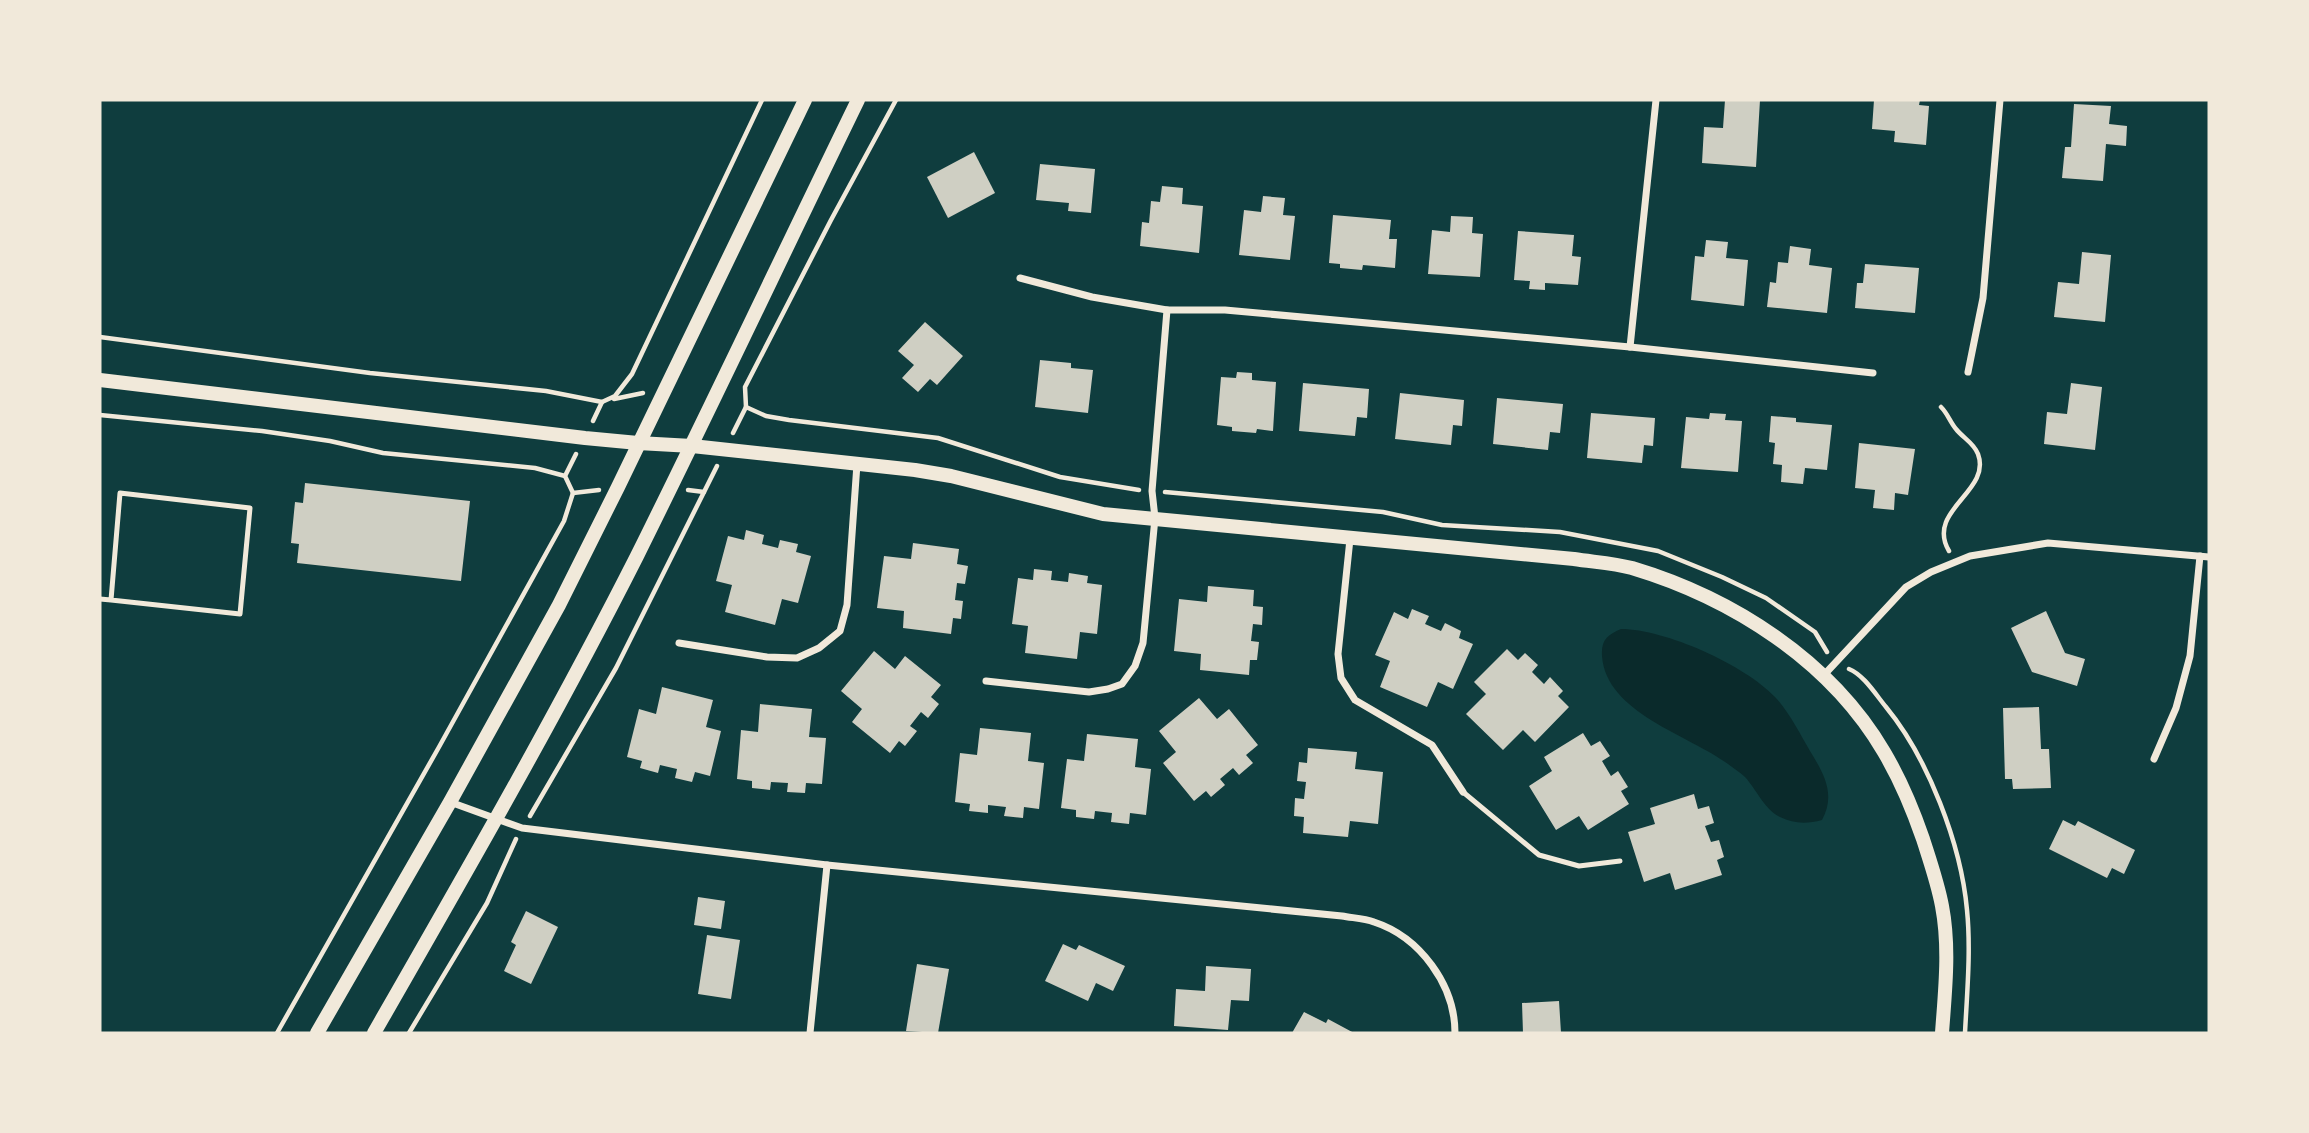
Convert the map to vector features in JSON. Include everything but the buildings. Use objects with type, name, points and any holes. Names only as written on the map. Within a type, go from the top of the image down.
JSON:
[{"type":"main road","points":[[317,1033],[559,605],[805,100]]},
{"type":"main road","points":[[374,1033],[496,820],[630,569],[858,100]]},
{"type":"main road","points":[[100,380],[585,438],[857,463],[951,476],[1103,514],[1574,559],[1629,568],[1684,586],[1745,615],[1796,652],[1849,704],[1884,751],[1912,809],[1930,859],[1942,906],[1947,971],[1942,1033]]},
{"type":"street","points":[[1630,348],[1656,100]]},
{"type":"street","points":[[1968,372],[1983,298],[2000,100]]},
{"type":"street","points":[[1020,278],[1092,297],[1167,310],[1225,310],[1873,373]]},
{"type":"street","points":[[986,681],[1089,692],[1122,684],[1135,666],[1143,643],[1155,518],[1153,491],[1167,310]]},
{"type":"street","points":[[679,643],[766,657],[797,658],[819,648],[839,631],[847,605],[857,463]]},
{"type":"street","points":[[1350,539],[1338,654],[1341,678],[1355,700],[1432,745],[1462,792]]},
{"type":"street","points":[[1823,676],[1906,587],[1931,572],[1970,556],[2048,543],[2209,557]]},
{"type":"street","points":[[2154,759],[2176,708],[2190,656],[2200,556]]},
{"type":"street","points":[[450,802],[522,828],[827,865],[1342,916],[1374,922],[1403,938],[1429,960],[1446,987],[1455,1019],[1455,1033]]},
{"type":"street","points":[[810,1033],[827,865]]},
{"type":"lane","points":[[100,599],[240,614],[250,508],[120,493],[111,600]]},
{"type":"lane","points":[[1462,792],[1539,855],[1579,866],[1620,861]]},
{"type":"path","points":[[565,476],[602,402],[615,396],[632,374],[762,100]]},
{"type":"path","points":[[409,1033],[487,903],[522,828],[616,668],[746,407],[745,387],[896,100]]},
{"type":"path","points":[[100,337],[370,373],[546,391],[602,402],[666,388]]},
{"type":"path","points":[[717,391],[745,387]]},
{"type":"path","points":[[746,407],[766,416],[789,420],[938,438],[1060,477],[1153,491],[1383,512],[1443,525],[1560,532],[1658,551],[1766,598],[1815,632],[1834,664],[1854,670],[1898,721],[1924,765],[1957,854],[1967,910],[1965,1033]]},
{"type":"path","points":[[1941,407],[1955,429],[1978,454],[1980,467],[1977,480],[1948,515],[1944,542],[1955,562]]},
{"type":"path","points":[[100,415],[262,431],[330,441],[383,453],[535,468],[565,476],[573,493],[564,521],[433,759],[277,1033]]},
{"type":"water","points":[[1621,629],[1659,635],[1703,651],[1744,673],[1775,697],[1794,723],[1824,776],[1828,801],[1822,820],[1801,823],[1780,817],[1739,772],[1712,753],[1633,708],[1618,693],[1607,676],[1602,656],[1606,639]]}]
